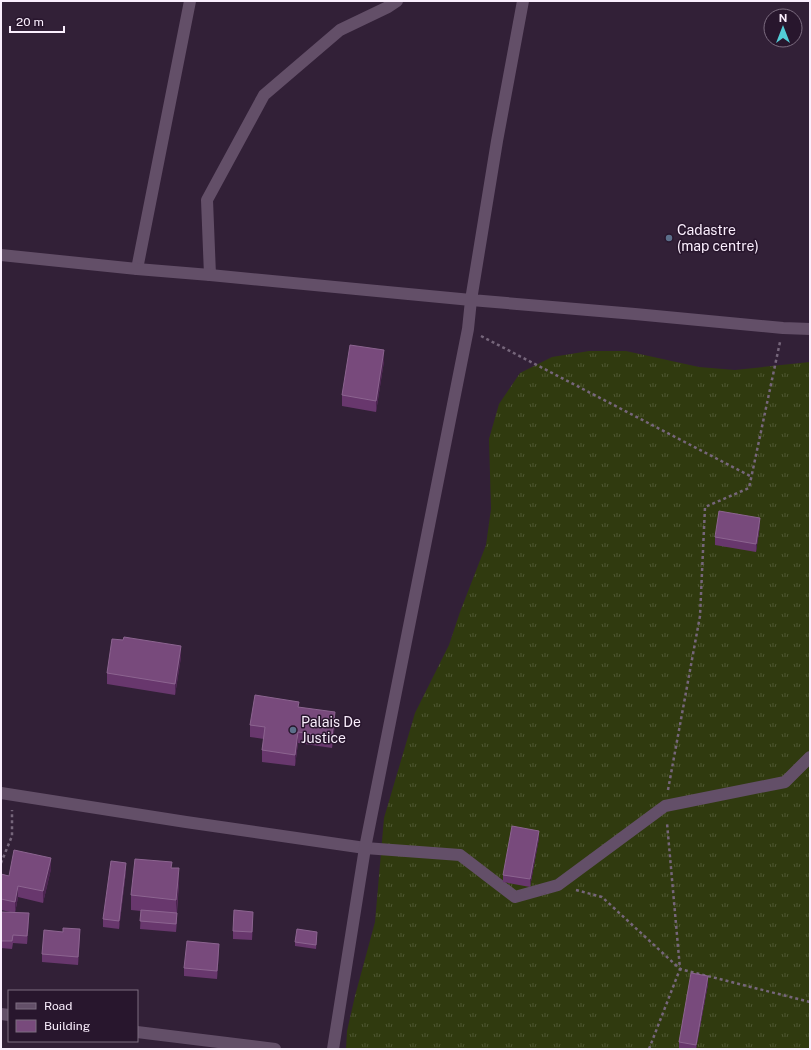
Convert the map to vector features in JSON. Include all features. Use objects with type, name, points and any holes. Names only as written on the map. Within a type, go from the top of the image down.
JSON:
[{"type":"street","points":[[137,269],[190,1]]},
{"type":"street","points":[[210,275],[207,200],[264,95],[340,30],[388,7],[397,1]]},
{"type":"street","points":[[333,1049],[365,848],[468,329],[497,141],[523,1]]},
{"type":"street","points":[[1,255],[137,269],[810,330]]},
{"type":"street","points":[[6,793],[186,822],[365,848],[460,855],[515,897],[558,885],[665,806],[785,782],[810,757]]},
{"type":"street","points":[[138,1032],[275,1049]]},
{"type":"path","points":[[649,1049],[680,969],[665,806],[700,616],[706,507],[749,488],[783,328]]},
{"type":"path","points":[[468,329],[752,477]]},
{"type":"path","points":[[1,863],[12,836],[6,793]]},
{"type":"path","points":[[558,885],[602,897],[680,969],[810,1002]]},
{"type":"green space","points":[[589,351],[626,351],[699,367],[735,370],[810,362],[810,1049],[346,1049],[347,1031],[375,922],[384,818],[415,713],[449,645],[486,545],[491,509],[489,439],[499,404],[520,373],[552,357]]},
{"type":"building","points":[[350,345],[384,350],[376,401],[342,395]]},
{"type":"building","points":[[719,511],[760,518],[756,544],[715,537]]},
{"type":"building","points":[[124,637],[181,646],[175,684],[107,673],[112,639],[123,640]]},
{"type":"building","name":"Palais De Justice","points":[[255,695],[299,702],[298,707],[335,712],[332,737],[298,732],[295,755],[262,750],[265,727],[250,725]]},
{"type":"building","points":[[512,826],[539,831],[530,879],[503,875]]},
{"type":"building","points":[[14,850],[51,858],[43,891],[18,886],[15,902],[1,899],[1,874],[9,876]]},
{"type":"building","points":[[135,859],[172,862],[171,868],[179,868],[176,900],[131,895]]},
{"type":"building","points":[[111,861],[126,863],[119,921],[103,919]]},
{"type":"building","points":[[141,910],[177,913],[176,924],[140,921]]},
{"type":"building","points":[[234,910],[253,912],[252,932],[233,931]]},
{"type":"building","points":[[1,912],[29,913],[27,936],[13,935],[12,941],[1,941]]},
{"type":"building","points":[[63,928],[80,929],[78,957],[42,954],[44,930],[63,932]]},
{"type":"building","points":[[297,929],[317,932],[316,945],[295,942]]},
{"type":"building","points":[[187,941],[219,944],[217,971],[184,968]]},
{"type":"building","points":[[691,973],[708,976],[696,1045],[679,1042]]},
{"type":"place","name":"Cadastre (map centre)","points":[[669,238]]},
{"type":"place","name":"Palais De Justice","points":[[293,730]]}]
